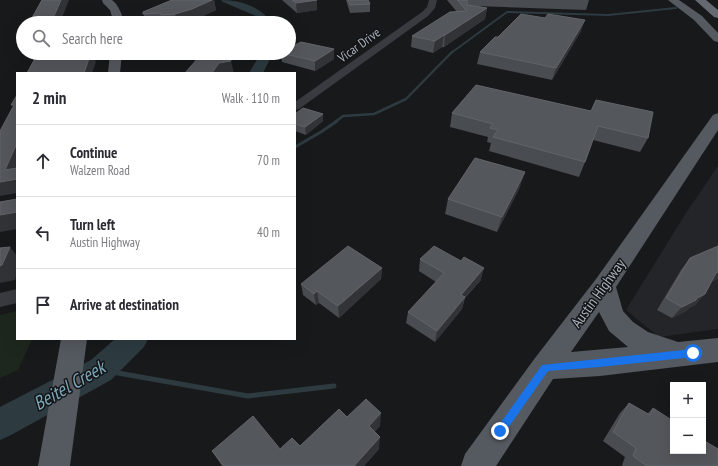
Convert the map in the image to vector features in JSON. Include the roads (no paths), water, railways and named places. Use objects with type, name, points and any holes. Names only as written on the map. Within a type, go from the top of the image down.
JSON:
[{"type":"highway","points":[[700,0],[718,15]]},
{"type":"main road","points":[[672,0],[698,18],[718,38]]},
{"type":"main road","points":[[111,1],[116,16]]},
{"type":"main road","points":[[114,72],[115,60]]},
{"type":"main road","name":"Austin Highway","points":[[477,466],[545,367],[604,286],[718,118]]},
{"type":"main road","points":[[604,286],[614,316],[624,330],[636,339],[647,344],[666,351],[682,354]]},
{"type":"main road","points":[[54,466],[74,340]]},
{"type":"main road","points":[[545,367],[600,363],[718,350]]},
{"type":"street","name":"Vicar Drive","points":[[296,106],[425,14],[431,8],[433,0]]},
{"type":"street","points":[[0,300],[16,296]]},
{"type":"waterway","name":"Beitel Creek","points":[[226,0],[262,16]]},
{"type":"waterway","points":[[451,53],[507,12],[608,15],[676,8]]},
{"type":"waterway","points":[[335,122],[343,116],[374,114],[406,99],[451,53]]},
{"type":"waterway","name":"Beitel Creek","points":[[257,72],[263,60]]},
{"type":"waterway","points":[[296,146],[337,121]]},
{"type":"waterway","name":"Beitel Creek","points":[[0,424],[101,370],[133,340]]},
{"type":"waterway","points":[[101,370],[248,396],[334,386]]}]
